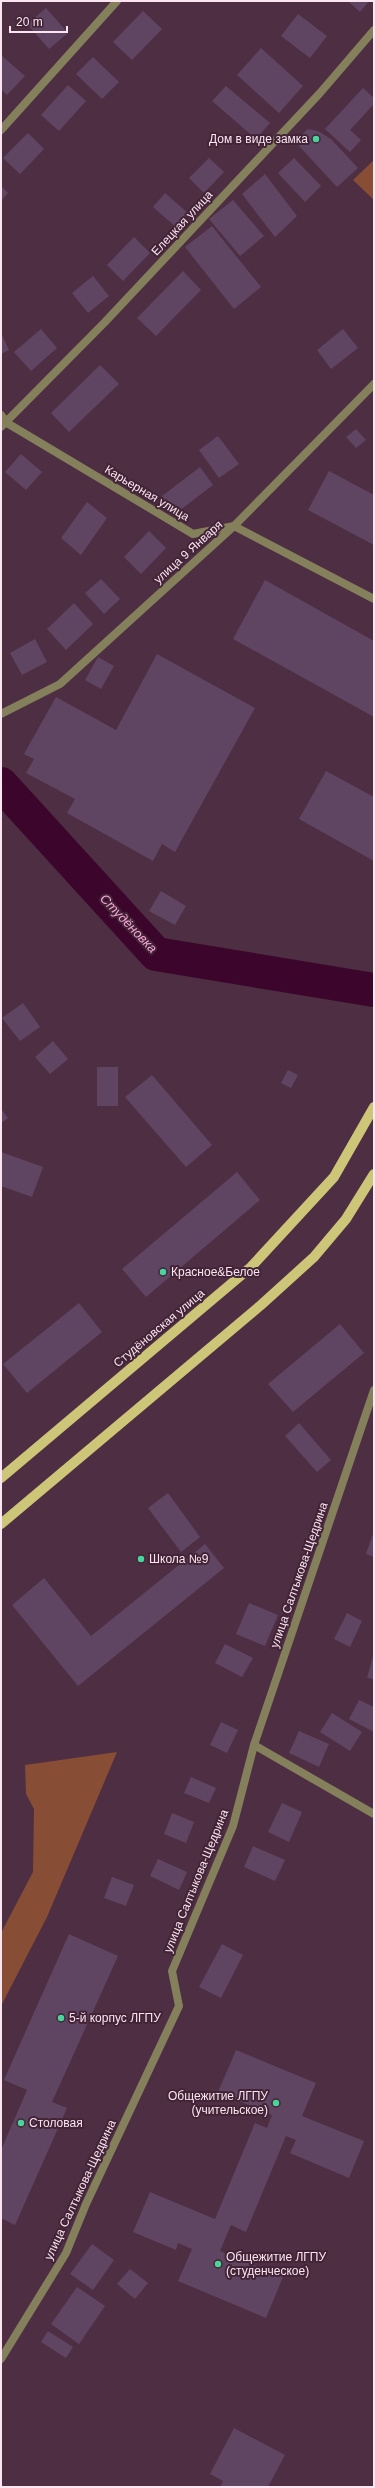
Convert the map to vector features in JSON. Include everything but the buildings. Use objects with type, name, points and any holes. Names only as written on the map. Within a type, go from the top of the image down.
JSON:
[{"type":"main road","name":"Студёновская улица","points":[[1,1478],[251,1267],[334,1177],[374,1107]]},
{"type":"main road","points":[[1,1524],[261,1305],[314,1257],[346,1219],[374,1174]]},
{"type":"street","points":[[1,130],[117,1]]},
{"type":"street","name":"Елецкая улица","points":[[4,425],[105,322],[309,105],[374,30]]},
{"type":"street","name":"улица 9 Января","points":[[1,714],[60,684],[234,526],[374,384]]},
{"type":"street","name":"Карьерная улица","points":[[1,415],[4,425],[193,534],[234,526]]},
{"type":"street","points":[[234,526],[374,599]]},
{"type":"street","name":"улица Салтыкова-Щедрина","points":[[1,2359],[66,2253],[86,2204],[179,2006],[172,1971],[233,1826],[254,1745],[374,1390]]},
{"type":"street","points":[[254,1745],[374,1814]]},
{"type":"shaded area","points":[[374,160],[374,200],[353,180]]},
{"type":"shaded area","points":[[117,1752],[47,1917],[1,2006],[1,1933],[33,1872],[34,1809],[26,1794],[25,1765]]},
{"type":"waterway","name":"Студёновка","points":[[1,784],[156,954],[374,990]]},
{"type":"place","name":"Дом в виде замка","points":[[316,139]]},
{"type":"place","name":"Красное&Белое","points":[[163,1272]]},
{"type":"place","name":"Школа №9","points":[[141,1559]]},
{"type":"place","name":"5-й корпус ЛГПУ","points":[[61,2018]]},
{"type":"place","name":"Общежитие ЛГПУ (учительское)","points":[[276,2103]]},
{"type":"place","name":"Столовая","points":[[21,2123]]},
{"type":"place","name":"Общежитие ЛГПУ (студенческое)","points":[[218,2264]]}]
